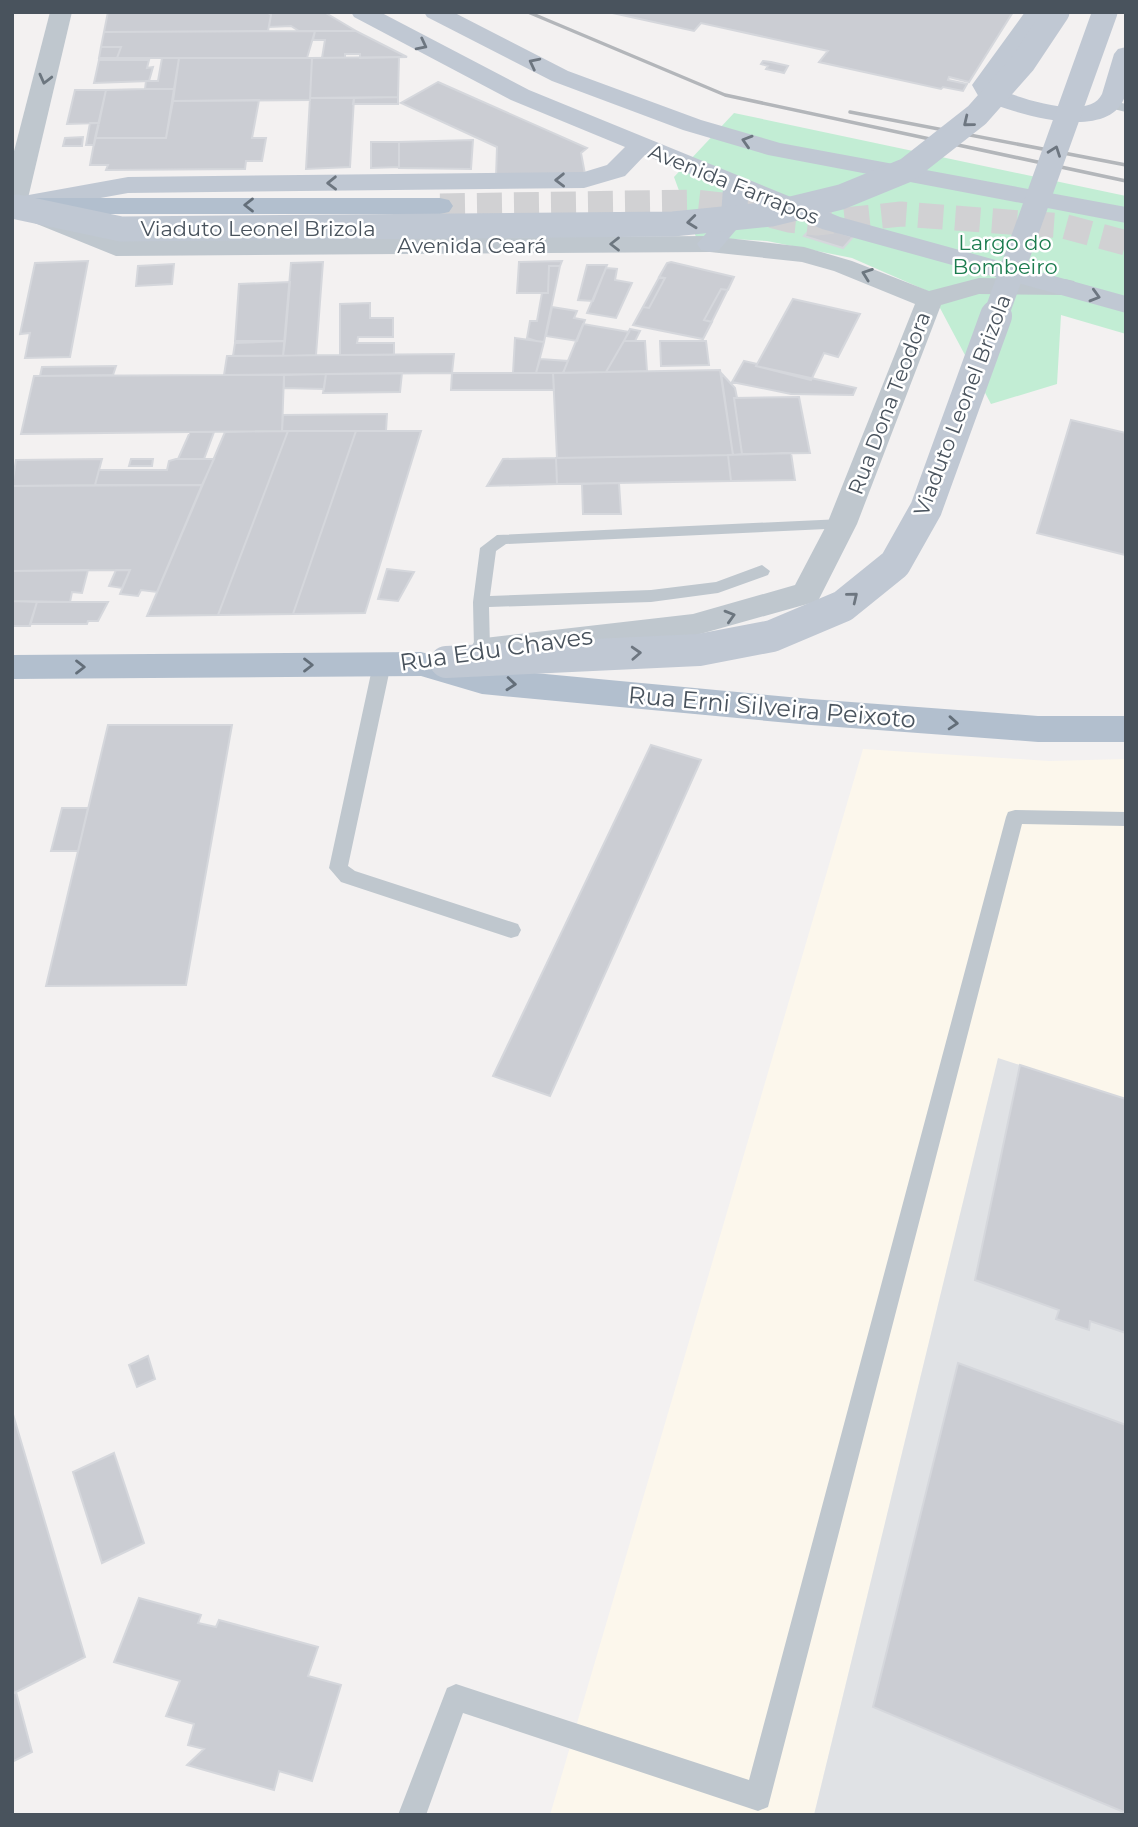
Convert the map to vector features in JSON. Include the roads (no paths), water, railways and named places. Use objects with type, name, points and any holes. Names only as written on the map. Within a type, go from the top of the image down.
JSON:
[{"type":"main road","name":"Avenida Farrapos","points":[[362,12],[520,95],[831,223],[1126,305]]},
{"type":"main road","name":"Avenida Farrapos","points":[[435,12],[560,76],[692,125],[777,150],[1126,215]]},
{"type":"main road","points":[[1037,12],[984,85],[988,93],[1012,104],[1074,115],[1101,111],[1117,106],[1126,54]]},
{"type":"main road","name":"Viaduto Leonel Brizola","points":[[14,207],[121,229],[673,224],[771,214],[841,197],[906,170],[977,115],[1023,63],[1057,12]]},
{"type":"main road","name":"Viaduto Leonel Brizola","points":[[433,663],[699,650],[772,636],[843,606],[895,564],[926,509],[1105,12]]},
{"type":"main road","points":[[14,207],[128,185],[584,180],[610,174],[626,165],[639,146]]},
{"type":"main road","points":[[710,244],[734,217],[736,185]]},
{"type":"main road","name":"Avenida Ceará","points":[[14,207],[440,206]]},
{"type":"main road","name":"Rua Edu Chaves","points":[[12,667],[433,663]]},
{"type":"main road","name":"Rua Erni Silveira Peixoto","points":[[433,663],[482,681],[811,712],[1038,729],[1126,729]]},
{"type":"street","points":[[14,207],[61,12]]},
{"type":"street","name":"Avenida Ceará","points":[[14,207],[116,248],[710,244],[804,255],[843,266],[930,300]]},
{"type":"street","name":"Rua Dona Teodora","points":[[807,593],[842,524],[930,300],[951,289],[968,286],[1065,287]]},
{"type":"street","name":"Rua Edu Chaves","points":[[433,663],[482,648],[693,625],[807,593]]},
{"type":"lane","points":[[482,648],[481,602],[488,548],[503,539],[842,524]]},
{"type":"lane","points":[[481,602],[651,596],[718,587],[762,571]]},
{"type":"lane","points":[[382,664],[338,868],[348,877],[511,930]]},
{"type":"lane","points":[[412,1815],[456,1697],[758,1797],[1015,817],[1126,819]]},
{"type":"tunnel","points":[[440,206],[696,202],[740,207],[789,220],[817,223],[901,214],[1063,226],[1126,243]]},
{"type":"railway","points":[[528,12],[725,95],[1126,181]]},
{"type":"railway","points":[[850,112],[1126,165]]},
{"type":"park label","name":"Largo do Bombeiro","points":[[1005,254]]}]
